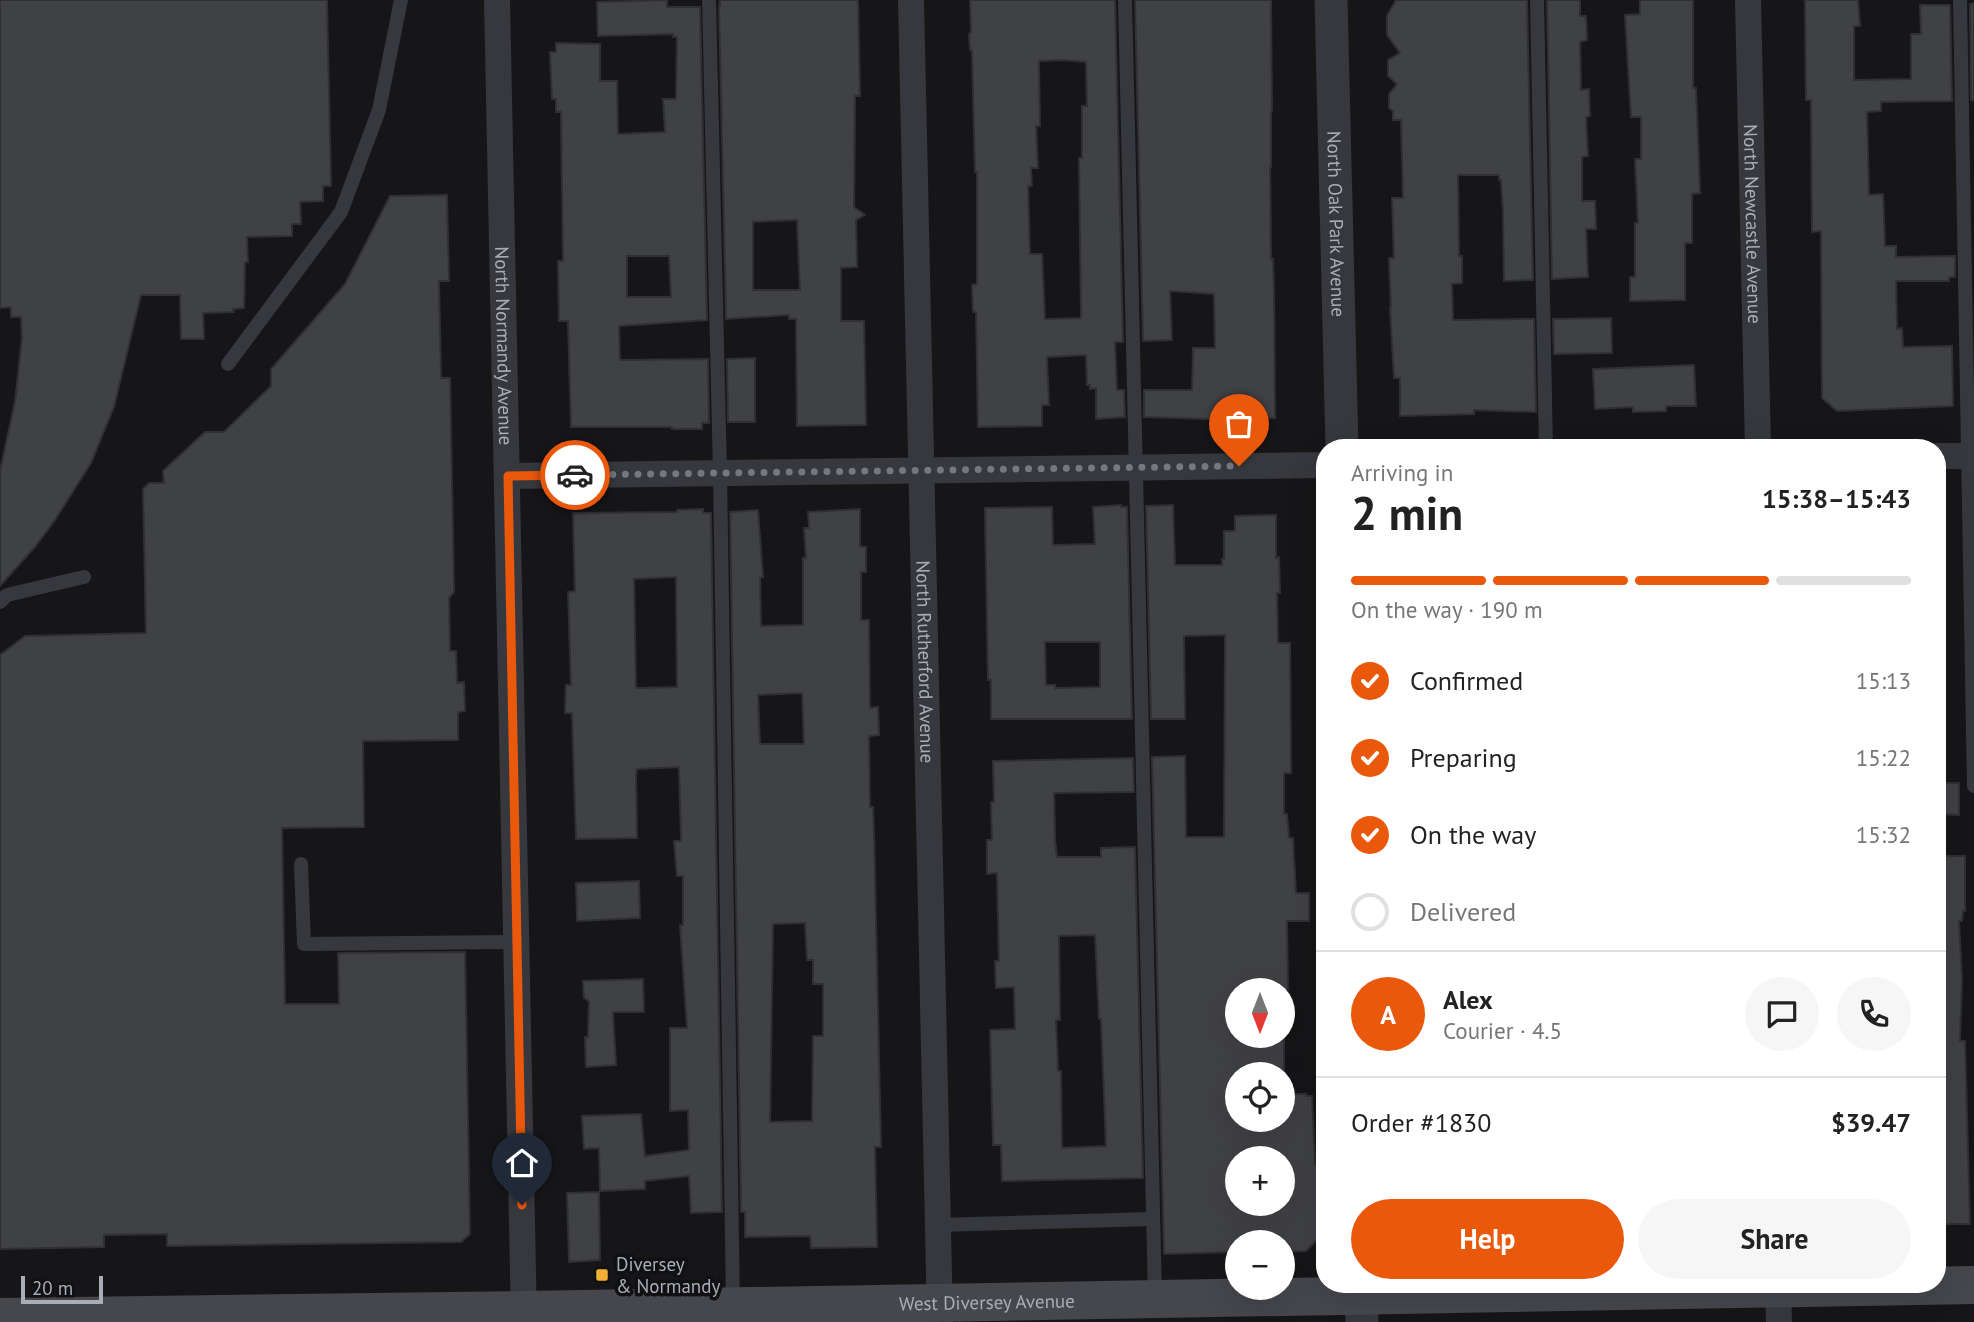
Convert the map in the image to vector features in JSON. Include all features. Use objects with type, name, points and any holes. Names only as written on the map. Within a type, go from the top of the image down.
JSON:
[{"type":"main road","name":"West Diversey Avenue","points":[[1946,1287],[1974,1285]]},
{"type":"main road","name":"West Diversey Avenue","points":[[0,1317],[108,1319],[524,1316],[733,1307],[940,1312],[1155,1299],[1362,1301],[1486,1293]]},
{"type":"main road","name":"West Diversey Avenue","points":[[1671,1293],[1778,1298],[1853,1293]]},
{"type":"street","name":"North Normandy Avenue","points":[[497,0],[524,1316]]},
{"type":"street","name":"North Rutherford Avenue","points":[[911,0],[940,1312]]},
{"type":"street","name":"North Oak Park Avenue","points":[[1331,0],[1342,439]]},
{"type":"street","name":"North Newcastle Avenue","points":[[1748,0],[1758,439]]},
{"type":"street","points":[[1946,456],[1971,456]]},
{"type":"street","points":[[508,476],[1316,465]]},
{"type":"lane","points":[[228,364],[341,212],[379,110],[401,0]]},
{"type":"lane","points":[[709,0],[720,474],[733,1307]]},
{"type":"lane","points":[[1125,0],[1155,1299]]},
{"type":"lane","points":[[1537,0],[1546,439]]},
{"type":"lane","points":[[1960,0],[1971,456],[1974,786]]},
{"type":"lane","points":[[0,602],[7,595],[84,577]]},
{"type":"lane","points":[[301,864],[304,944],[517,942]]},
{"type":"lane","points":[[938,1225],[1153,1219]]},
{"type":"building","points":[[0,0],[327,0],[331,186],[323,186],[323,201],[300,202],[301,224],[292,224],[292,236],[247,237],[244,308],[233,309],[234,312],[203,313],[204,339],[181,339],[180,295],[141,295],[114,407],[91,463],[55,520],[0,586],[0,471],[15,401],[22,338],[21,317],[11,317],[11,307],[0,308]]},
{"type":"building","points":[[667,0],[667,7],[700,7],[707,320],[619,326],[620,360],[708,359],[709,423],[702,423],[702,429],[571,427],[568,321],[559,321],[558,261],[563,261],[561,112],[556,112],[556,99],[552,99],[550,52],[556,52],[556,43],[600,44],[600,81],[617,81],[618,134],[665,132],[663,99],[676,99],[677,37],[673,37],[673,34],[598,36],[597,2]],"holes":[[[627,256],[669,256],[671,297],[627,297]]]},
{"type":"building","points":[[720,0],[858,0],[860,96],[855,96],[854,207],[865,215],[856,220],[857,267],[841,268],[841,321],[864,321],[866,425],[797,426],[796,319],[789,319],[789,315],[726,319]],"holes":[[[797,220],[800,290],[753,290],[753,222]]]},
{"type":"building","points":[[970,0],[1115,0],[1123,342],[1115,342],[1117,390],[1124,390],[1125,417],[1096,419],[1096,388],[1090,389],[1090,385],[1087,385],[1086,355],[1047,357],[1049,405],[1042,405],[1042,426],[978,427],[976,312],[973,312],[972,285],[977,284],[977,172]],"holes":[[[1039,61],[1086,62],[1087,106],[1082,106],[1082,158],[1079,158],[1081,318],[1045,319],[1042,254],[1030,254],[1028,186],[1032,186],[1031,168],[1038,168],[1036,126],[1040,126]]]},
{"type":"building","points":[[1135,0],[1271,0],[1270,167],[1275,418],[1144,417],[1144,390],[1192,390],[1193,348],[1215,348],[1214,294],[1170,291],[1172,340],[1143,341]]},
{"type":"building","points":[[1396,0],[1527,0],[1533,280],[1504,281],[1503,211],[1499,175],[1458,175],[1462,283],[1452,284],[1453,320],[1534,319],[1536,412],[1474,410],[1474,414],[1400,416],[1400,378],[1394,378],[1389,258],[1394,258],[1392,198],[1403,198],[1401,120],[1393,120],[1393,111],[1389,108],[1389,94],[1397,84],[1388,76],[1388,60],[1400,53],[1387,35],[1387,16]]},
{"type":"building","points":[[1547,0],[1580,0],[1580,16],[1586,16],[1587,40],[1580,42],[1581,90],[1589,89],[1590,116],[1586,117],[1588,156],[1582,157],[1582,201],[1595,201],[1596,229],[1586,229],[1588,277],[1552,279]]},
{"type":"building","points":[[1640,0],[1693,0],[1693,88],[1696,88],[1700,193],[1692,194],[1692,243],[1685,243],[1685,300],[1630,301],[1630,277],[1635,277],[1635,223],[1638,223],[1635,159],[1641,159],[1641,117],[1631,117],[1625,15],[1640,14]]},
{"type":"building","points":[[1805,0],[1858,0],[1860,26],[1854,26],[1854,80],[1911,79],[1911,34],[1921,34],[1920,5],[1950,5],[1952,101],[1881,102],[1881,111],[1867,112],[1869,195],[1883,194],[1885,246],[1896,246],[1896,257],[1955,256],[1955,277],[1949,277],[1949,281],[1896,282],[1897,329],[1902,328],[1903,347],[1952,346],[1953,406],[1837,411],[1822,398],[1821,231],[1812,232],[1811,100],[1806,100]]},
{"type":"building","points":[[1974,3],[1974,100],[1971,100],[1970,4]]},
{"type":"building","points":[[447,195],[449,281],[439,281],[441,378],[450,378],[454,592],[449,598],[450,651],[456,651],[457,683],[464,682],[465,711],[458,712],[458,740],[363,741],[364,827],[282,828],[285,1004],[339,1004],[338,953],[465,952],[470,1234],[461,1242],[167,1246],[167,1234],[104,1235],[104,1247],[0,1249],[0,655],[25,636],[146,633],[143,489],[149,483],[164,483],[163,471],[205,432],[224,432],[271,386],[271,369],[345,284],[390,196]]},
{"type":"building","points":[[1611,318],[1612,353],[1554,354],[1553,319]]},
{"type":"building","points":[[755,358],[755,422],[728,422],[727,359]]},
{"type":"building","points":[[1694,365],[1696,406],[1666,406],[1666,411],[1633,412],[1633,407],[1595,409],[1593,369]]},
{"type":"building","points":[[1173,505],[1175,565],[1222,565],[1224,531],[1235,531],[1235,516],[1276,515],[1276,558],[1279,557],[1280,593],[1277,593],[1278,643],[1290,643],[1291,773],[1284,773],[1284,814],[1287,814],[1289,838],[1293,838],[1296,893],[1309,893],[1309,921],[1287,921],[1288,978],[1225,978],[1225,1048],[1284,1048],[1284,1062],[1225,1062],[1225,1132],[1295,1132],[1295,1094],[1312,1096],[1316,1241],[1306,1251],[1295,1251],[1295,1230],[1225,1230],[1225,1252],[1164,1254],[1152,757],[1185,756],[1186,837],[1224,837],[1225,635],[1184,636],[1185,719],[1151,719],[1146,506]]},
{"type":"building","points":[[1052,507],[1053,545],[1095,544],[1093,507],[1127,507],[1132,719],[991,719],[985,508]],"holes":[[[1045,642],[1100,642],[1100,687],[1055,688],[1055,685],[1046,685]]]},
{"type":"building","points":[[703,509],[703,513],[711,513],[722,1212],[691,1213],[689,1176],[645,1181],[645,1189],[600,1191],[599,1148],[584,1149],[582,1116],[641,1114],[645,1156],[689,1150],[688,1110],[670,1111],[670,1028],[687,1028],[680,925],[683,925],[683,876],[677,876],[674,841],[681,841],[679,767],[637,769],[637,838],[576,839],[572,713],[565,713],[566,685],[571,685],[568,592],[575,591],[573,513]],"holes":[[[676,577],[677,687],[636,688],[634,579]]]},
{"type":"building","points":[[860,509],[860,546],[866,547],[866,572],[861,572],[861,620],[869,620],[870,708],[878,707],[879,735],[869,736],[870,807],[873,807],[874,833],[881,1147],[875,1147],[877,1247],[811,1248],[810,1236],[745,1237],[745,1212],[741,1212],[730,512],[758,510],[763,577],[760,578],[761,626],[803,625],[803,558],[806,558],[804,528],[809,528],[808,512]],"holes":[[[802,693],[804,744],[760,744],[758,695]],[[805,923],[807,960],[813,960],[813,984],[823,984],[823,1036],[813,1036],[812,1121],[770,1122],[773,924]]]},
{"type":"building","points":[[1133,758],[1134,792],[1054,793],[1055,840],[1057,857],[1101,857],[1101,848],[1135,847],[1143,1178],[1002,1181],[1001,1145],[993,1145],[990,1030],[1015,1029],[1014,987],[996,988],[995,961],[999,961],[997,873],[987,874],[987,840],[992,840],[993,761]],"holes":[[[1095,935],[1106,1146],[1062,1148],[1061,1071],[1058,1071],[1056,1020],[1060,1020],[1059,936]]]},
{"type":"building","points":[[1946,783],[1959,783],[1959,815],[1946,814]]},
{"type":"building","points":[[1946,856],[1965,856],[1965,911],[1962,921],[1959,921],[1962,979],[1960,1041],[1965,1041],[1970,1224],[1946,1224]]},
{"type":"building","points":[[639,881],[640,918],[577,921],[576,883]]},
{"type":"building","points":[[643,979],[644,1012],[613,1012],[616,1065],[586,1067],[585,1037],[588,1037],[589,1001],[584,998],[583,981]]},
{"type":"building","points":[[599,1192],[600,1260],[569,1262],[567,1193]]},
{"type":"way so far","points":[[575,475],[1239,466]]},
{"type":"place","name":"Diversey & Normandy","points":[[602,1275]]},
{"type":"route","points":[[522,1205],[508,476],[575,475]]}]
